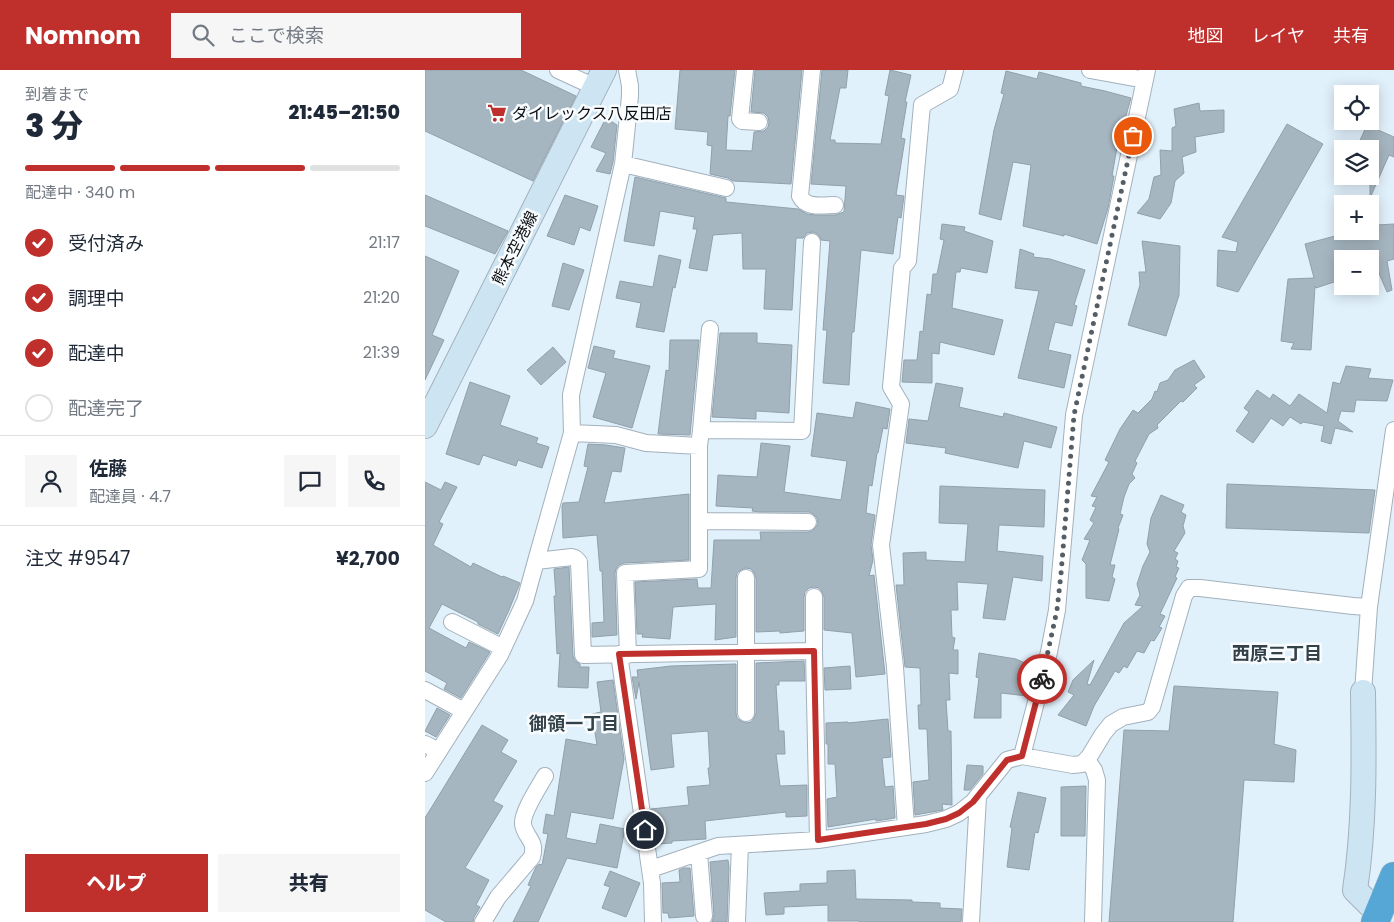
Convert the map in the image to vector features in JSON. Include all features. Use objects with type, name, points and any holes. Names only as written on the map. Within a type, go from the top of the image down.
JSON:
[{"type":"highway","points":[[1377,918],[1394,876]]},
{"type":"main road","name":"熊本空港線","points":[[425,426],[599,79]]},
{"type":"main road","points":[[1363,692],[1364,789],[1360,857],[1355,890],[1377,918]]},
{"type":"street","points":[[558,70],[599,79]]},
{"type":"street","points":[[425,773],[432,748],[464,711],[503,648],[525,601],[572,433],[571,395],[623,164],[630,96],[627,70]]},
{"type":"street","points":[[745,70],[740,119],[743,121],[759,122]]},
{"type":"street","points":[[812,70],[800,196],[809,205],[835,205]]},
{"type":"street","points":[[906,827],[895,667],[881,545],[901,404],[891,387],[902,268],[908,261],[922,105],[950,88],[955,70]]},
{"type":"street","points":[[1022,756],[1049,652],[1057,610],[1074,415],[1146,75],[1090,70]]},
{"type":"street","points":[[623,164],[726,188]]},
{"type":"street","points":[[572,433],[616,435],[646,444],[802,431],[811,242]]},
{"type":"street","points":[[653,922],[651,869],[624,655],[625,573],[699,569],[700,438],[710,329]]},
{"type":"street","points":[[1363,692],[1369,607],[1394,430]]},
{"type":"street","points":[[699,521],[808,522]]},
{"type":"street","points":[[535,561],[572,557],[579,562],[583,656],[814,651]]},
{"type":"street","points":[[746,578],[746,713]]},
{"type":"street","points":[[651,869],[718,846],[818,840],[926,824],[952,816],[964,809],[978,797],[1007,760],[1022,756],[1073,765],[1082,764],[1087,760],[1111,724],[1123,717],[1148,712],[1153,707],[1185,596],[1189,588],[1369,607]]},
{"type":"street","points":[[814,597],[818,840]]},
{"type":"street","points":[[451,622],[503,648]]},
{"type":"street","points":[[425,690],[464,711]]},
{"type":"street","points":[[1087,760],[1094,770],[1097,780],[1093,922]]},
{"type":"street","points":[[483,922],[498,897],[532,857],[534,845],[524,828],[523,816],[545,776]]},
{"type":"street","points":[[971,922],[978,797]]},
{"type":"street","points":[[737,922],[740,845]]},
{"type":"street","points":[[699,853],[704,916]]},
{"type":"building","name":"ダイレックス八反田店","points":[[425,70],[521,70],[576,96],[533,181],[425,131]]},
{"type":"building","points":[[680,70],[735,70],[730,116],[728,116],[726,150],[752,151],[754,132],[764,131],[768,127],[769,122],[768,117],[764,113],[751,112],[755,70],[802,70],[791,184],[733,181],[710,174],[712,146],[707,145],[708,132],[675,129]]},
{"type":"building","points":[[822,70],[848,70],[846,88],[840,88],[830,140],[835,140],[835,143],[881,144],[889,96],[885,95],[890,70],[911,75],[905,102],[907,102],[901,138],[905,139],[896,195],[904,196],[901,218],[898,217],[893,254],[861,250],[854,332],[852,332],[849,385],[823,383],[827,330],[823,330],[830,241],[821,240],[818,234],[813,232],[807,233],[803,238],[796,238],[792,310],[764,309],[766,269],[743,269],[742,233],[713,235],[707,271],[689,268],[697,229],[693,229],[695,217],[660,211],[654,246],[624,241],[635,177],[726,198],[726,202],[798,209],[807,214],[815,215],[835,215],[844,212],[846,186],[811,184]]},
{"type":"building","points":[[1006,71],[1037,79],[1039,72],[1081,83],[1081,86],[1131,98],[1125,119],[1122,118],[1108,208],[1097,244],[1064,234],[1064,236],[1023,226],[1031,165],[1013,162],[1001,220],[979,214],[994,130],[1004,94],[1001,93]]},
{"type":"building","points":[[1199,103],[1200,111],[1224,110],[1224,132],[1195,137],[1196,152],[1182,157],[1184,173],[1175,181],[1171,203],[1160,219],[1137,213],[1149,199],[1154,177],[1161,175],[1160,150],[1172,151],[1172,128],[1176,126],[1174,109]]},
{"type":"building","points":[[606,118],[617,125],[610,174],[596,171],[606,153],[591,147]]},
{"type":"building","points":[[1287,124],[1323,144],[1238,292],[1217,286],[1218,250],[1236,252],[1238,242],[1222,237]]},
{"type":"building","points":[[1365,130],[1378,130],[1394,137],[1394,157],[1389,155],[1379,178],[1379,140],[1360,140]]},
{"type":"building","points":[[1370,185],[1376,185],[1371,195]]},
{"type":"building","points":[[425,195],[508,231],[495,254],[425,226]]},
{"type":"building","points":[[565,195],[598,206],[590,231],[580,227],[574,245],[547,236]]},
{"type":"building","points":[[942,224],[965,227],[964,231],[993,241],[987,273],[961,268],[960,272],[956,272],[952,308],[1003,320],[994,355],[940,342],[939,354],[932,353],[932,383],[902,382],[904,360],[917,360],[920,331],[923,332],[927,294],[931,295],[933,274],[937,274],[944,240],[940,239]]},
{"type":"building","points":[[1394,224],[1394,259],[1387,261],[1392,290],[1387,292],[1379,273],[1379,250],[1334,250],[1334,282],[1316,288],[1315,286],[1311,350],[1291,349],[1294,343],[1281,341],[1288,279],[1314,278],[1305,244],[1334,236],[1334,240],[1379,240],[1379,225]]},
{"type":"building","points":[[1142,241],[1180,246],[1179,295],[1166,336],[1128,325],[1140,285],[1139,272],[1146,272]]},
{"type":"building","points":[[1020,249],[1034,254],[1033,257],[1050,259],[1085,270],[1074,305],[1077,306],[1072,326],[1055,322],[1048,350],[1071,355],[1064,388],[1018,378],[1039,291],[1015,288]]},
{"type":"building","points":[[659,255],[681,260],[675,288],[673,287],[664,332],[636,327],[641,303],[616,298],[620,281],[653,287]]},
{"type":"building","points":[[425,256],[459,271],[432,335],[444,340],[425,380]]},
{"type":"building","points":[[563,263],[584,270],[569,310],[552,306]]},
{"type":"building","points":[[720,333],[757,333],[757,343],[792,345],[789,413],[756,411],[756,419],[712,417]]},
{"type":"building","points":[[670,340],[699,340],[690,435],[658,434],[666,370],[669,371]]},
{"type":"building","points":[[594,346],[615,351],[613,358],[650,366],[632,428],[593,417],[606,373],[588,368]]},
{"type":"building","points":[[553,347],[566,362],[541,385],[527,370]]},
{"type":"building","points":[[1194,360],[1205,377],[1194,385],[1197,388],[1157,425],[1158,428],[1149,434],[1135,461],[1137,463],[1132,474],[1135,478],[1129,484],[1124,497],[1120,514],[1123,515],[1118,528],[1110,565],[1115,565],[1112,577],[1115,579],[1109,601],[1086,598],[1086,564],[1082,560],[1090,540],[1084,539],[1094,523],[1090,520],[1096,507],[1092,506],[1097,497],[1091,496],[1109,462],[1105,460],[1120,429],[1133,410],[1138,413],[1152,399],[1160,383],[1168,380],[1175,370]]},
{"type":"building","points":[[1346,366],[1371,369],[1368,378],[1393,380],[1387,401],[1356,400],[1354,412],[1341,411],[1338,421],[1353,432],[1335,428],[1331,444],[1321,441],[1324,426],[1303,422],[1301,424],[1290,417],[1283,426],[1271,418],[1253,443],[1236,431],[1249,412],[1244,408],[1257,390],[1270,399],[1273,394],[1290,406],[1299,394],[1327,413],[1333,382],[1340,384]]},
{"type":"building","points":[[470,382],[510,396],[500,425],[538,438],[536,443],[549,447],[542,468],[518,460],[516,466],[483,455],[479,465],[446,454]]},
{"type":"building","points":[[936,383],[963,388],[959,407],[1003,417],[1004,413],[1057,427],[1051,448],[1024,441],[1018,468],[945,453],[946,448],[906,443],[909,419],[928,421]]},
{"type":"building","points":[[856,402],[890,409],[887,429],[883,428],[877,453],[872,486],[869,485],[866,513],[875,515],[871,545],[873,560],[869,576],[874,575],[885,674],[856,677],[852,633],[824,630],[824,597],[819,588],[809,588],[805,592],[804,631],[756,632],[756,578],[751,569],[746,568],[737,573],[736,578],[736,637],[715,640],[716,604],[673,607],[670,639],[642,637],[643,634],[637,634],[635,582],[697,579],[698,588],[711,588],[714,540],[761,540],[760,532],[808,532],[816,527],[818,523],[817,518],[809,512],[760,512],[752,511],[753,508],[716,506],[718,475],[757,477],[761,443],[790,446],[784,492],[841,500],[847,461],[811,456],[817,413],[853,418]]},
{"type":"building","points":[[588,444],[625,448],[621,472],[612,471],[604,503],[689,494],[689,560],[624,563],[616,569],[617,635],[592,637],[592,623],[604,622],[602,571],[600,571],[597,535],[563,538],[563,503],[579,502],[588,467],[584,466]]},
{"type":"building","points":[[425,482],[441,490],[445,482],[457,487],[439,522],[443,524],[433,545],[471,567],[473,563],[502,577],[520,583],[498,634],[442,604],[429,628],[466,648],[469,642],[490,652],[461,698],[444,689],[447,683],[425,671]]},
{"type":"building","points":[[1227,484],[1375,490],[1369,533],[1226,528]]},
{"type":"building","points":[[940,486],[1045,490],[1044,527],[999,525],[997,551],[1043,556],[1042,581],[1013,577],[1005,620],[983,618],[988,584],[957,582],[958,610],[951,610],[952,637],[955,638],[953,650],[958,650],[958,674],[949,673],[950,700],[946,700],[948,731],[951,731],[952,805],[942,804],[943,810],[915,815],[913,782],[929,780],[927,729],[919,729],[918,705],[921,705],[920,668],[905,667],[896,585],[904,585],[903,553],[926,552],[926,560],[965,562],[968,524],[939,523]]},
{"type":"building","points":[[1161,495],[1184,505],[1181,512],[1186,515],[1183,526],[1185,533],[1174,551],[1178,553],[1175,559],[1178,561],[1176,567],[1179,568],[1175,577],[1177,578],[1160,614],[1165,616],[1159,627],[1162,628],[1154,641],[1151,640],[1144,653],[1137,651],[1127,668],[1124,666],[1119,673],[1115,671],[1094,706],[1086,726],[1058,715],[1074,695],[1068,692],[1073,680],[1094,660],[1087,684],[1090,685],[1124,623],[1143,606],[1135,605],[1140,595],[1137,584],[1150,552],[1147,544],[1151,518]]},
{"type":"building","points":[[569,567],[573,656],[575,661],[580,664],[580,667],[589,667],[588,688],[558,687],[560,653],[557,654],[554,569]]},
{"type":"building","points":[[979,653],[1016,659],[1034,667],[1027,696],[1001,693],[1001,718],[974,718],[979,678],[976,677]]},
{"type":"building","points":[[804,661],[805,681],[779,681],[779,685],[776,685],[779,731],[784,731],[785,754],[776,754],[780,786],[807,785],[807,816],[786,817],[786,812],[705,821],[706,839],[672,841],[672,843],[658,844],[658,838],[656,842],[651,809],[689,805],[687,787],[710,785],[708,731],[671,734],[674,767],[651,770],[639,682],[636,699],[632,677],[638,677],[637,670],[671,666],[736,664],[736,713],[737,718],[746,723],[751,722],[756,713],[756,663]]},
{"type":"building","points":[[850,666],[851,689],[825,690],[824,668]]},
{"type":"building","points":[[613,680],[624,759],[613,819],[571,812],[566,838],[596,844],[600,824],[625,829],[617,868],[567,858],[538,922],[513,922],[531,886],[528,885],[536,867],[539,864],[542,865],[548,834],[543,833],[546,814],[554,816],[566,739],[597,745],[592,714],[601,712],[597,682]]},
{"type":"building","points":[[1174,686],[1278,692],[1274,744],[1296,750],[1294,782],[1244,780],[1233,922],[1109,922],[1124,730],[1169,731]]},
{"type":"building","points":[[437,708],[450,715],[436,737],[425,731]]},
{"type":"building","points":[[888,719],[891,757],[882,758],[885,787],[893,786],[895,818],[876,821],[876,819],[828,827],[827,799],[837,797],[835,764],[828,764],[826,723]]},
{"type":"building","points":[[482,725],[508,740],[501,752],[517,761],[493,801],[503,806],[465,868],[489,880],[476,905],[480,907],[473,922],[446,922],[425,910],[425,818]]},
{"type":"building","points":[[967,765],[983,766],[983,774],[970,790],[964,790]]},
{"type":"building","points":[[1086,786],[1085,836],[1061,836],[1061,787]]},
{"type":"building","points":[[1018,792],[1046,798],[1038,833],[1035,832],[1029,870],[1007,867],[1012,828],[1010,827]]},
{"type":"building","points":[[728,860],[727,922],[712,922],[714,915],[710,862]]},
{"type":"building","points":[[690,868],[694,916],[669,918],[668,913],[663,913],[662,883],[680,882],[679,870]]},
{"type":"building","points":[[855,870],[856,899],[912,900],[912,902],[940,903],[940,908],[962,909],[961,922],[828,921],[828,905],[784,907],[784,914],[766,915],[764,893],[800,891],[800,884],[827,883],[827,871]]},
{"type":"building","points":[[610,871],[640,883],[626,917],[602,908],[610,887],[604,885]]},
{"type":"way so far","points":[[1042,679],[1057,610],[1074,415],[1133,136]]},
{"type":"place","name":"ダイレックス八反田店","points":[[497,113]]},
{"type":"district","name":"西原三丁目","points":[[1277,653]]},
{"type":"district","name":"御領一丁目","points":[[574,723]]},
{"type":"route","points":[[645,830],[619,654],[814,651],[818,840],[926,824],[946,819],[971,804],[1007,760],[1022,756],[1042,679]]}]
